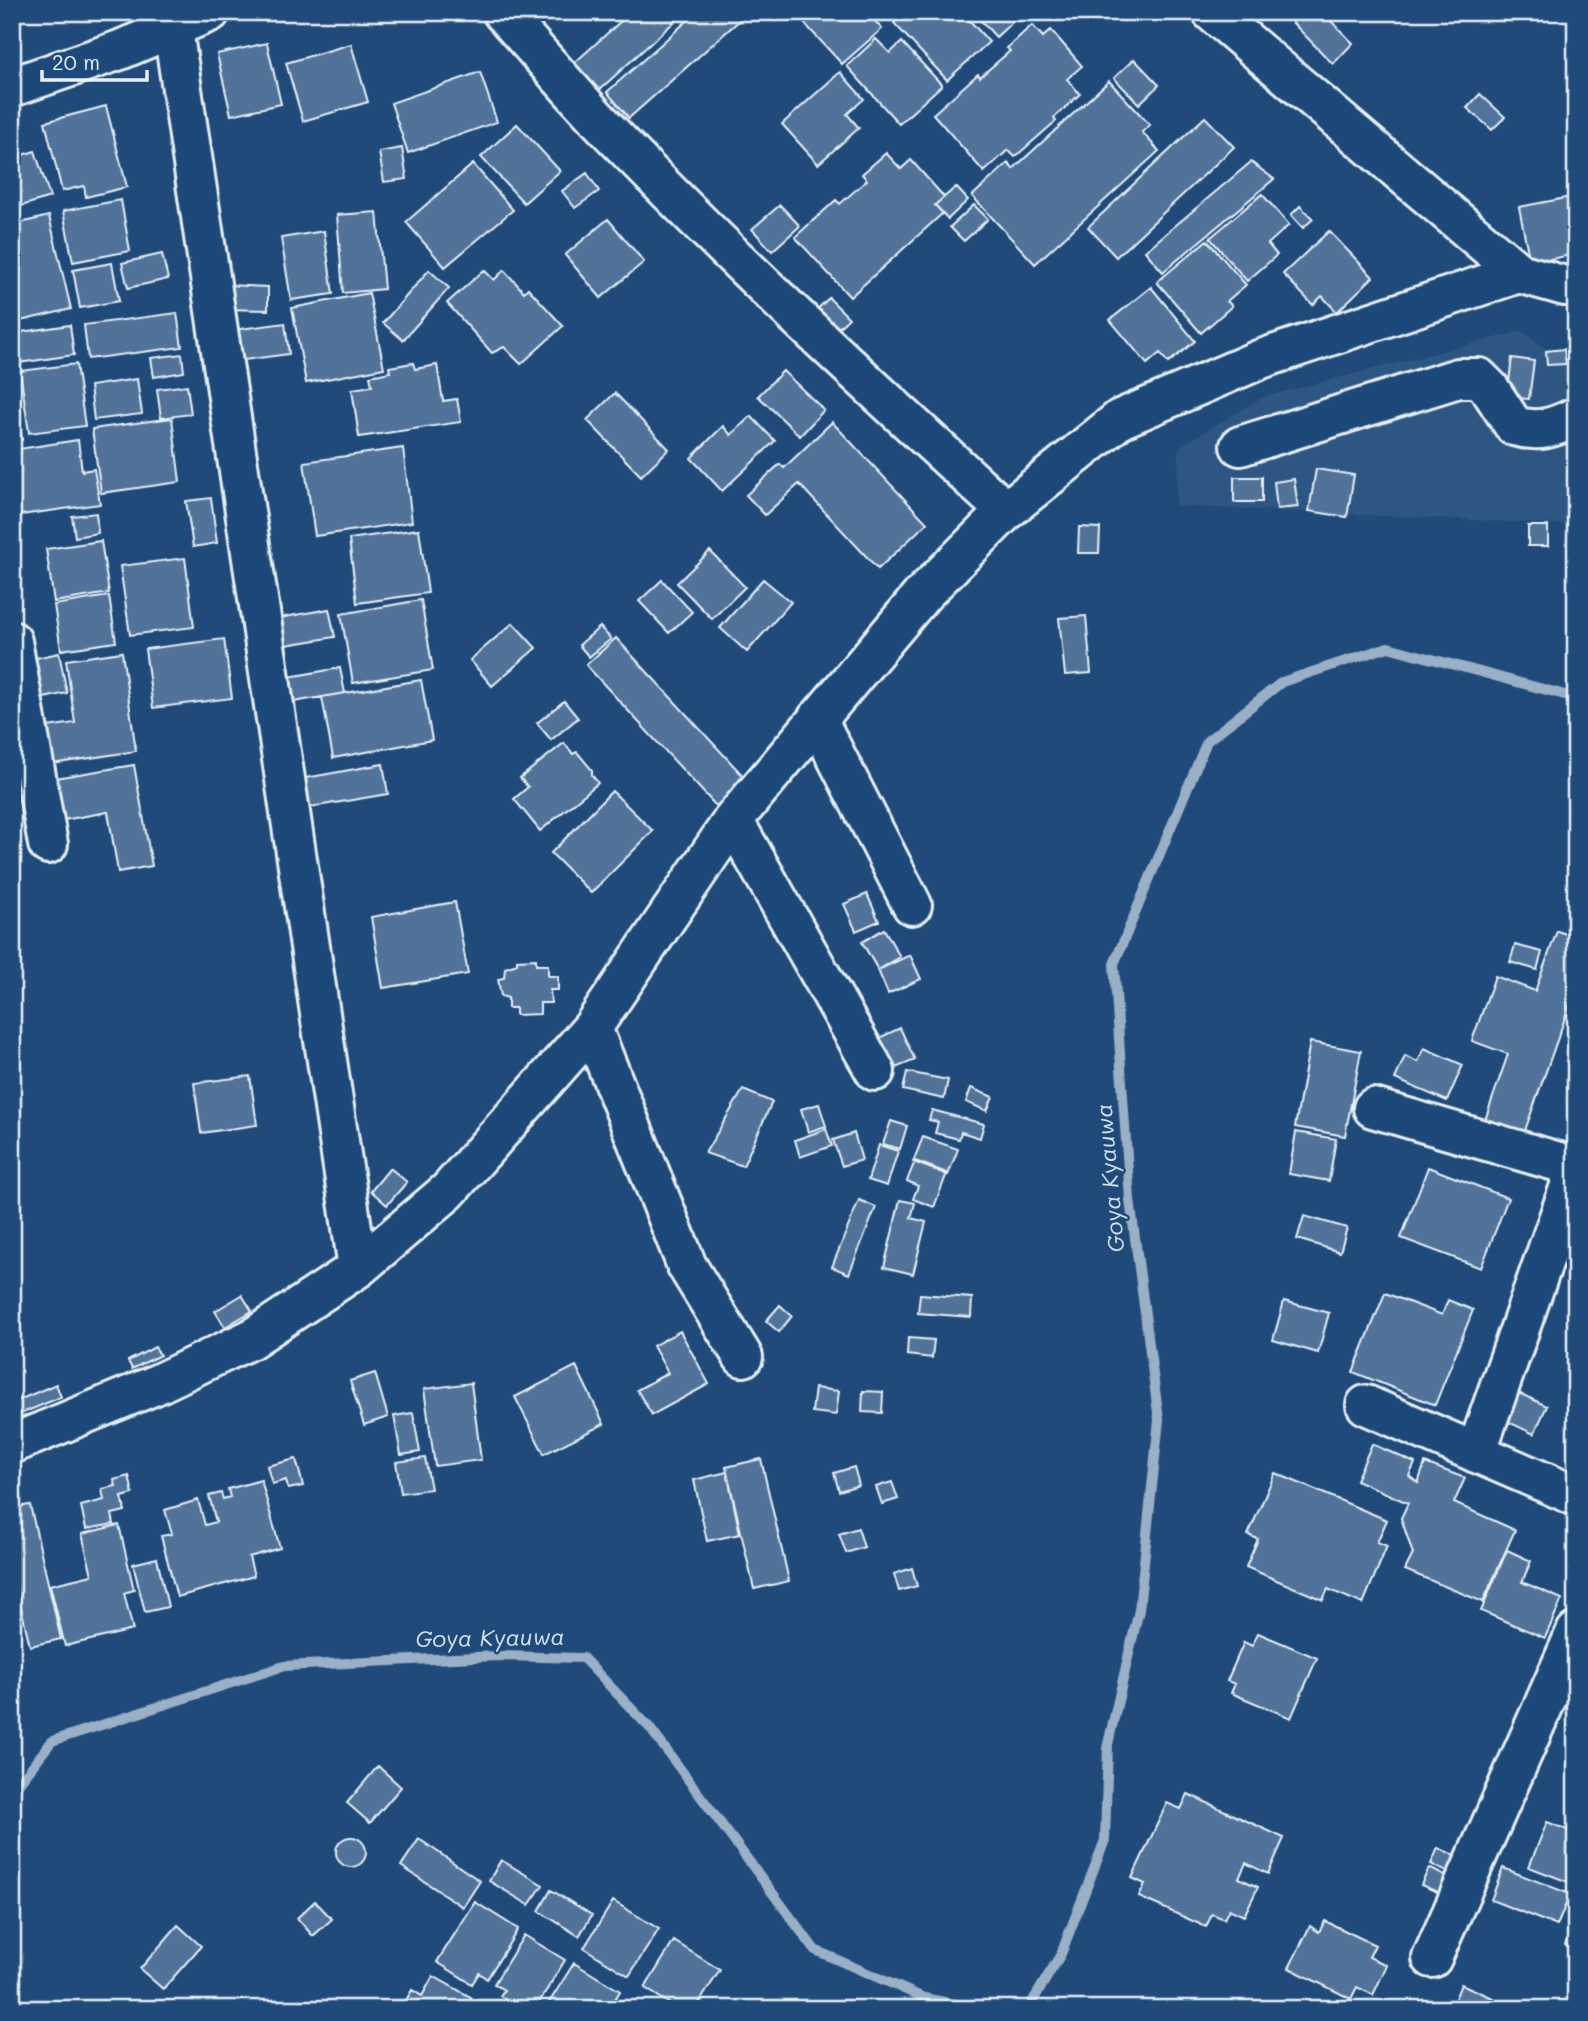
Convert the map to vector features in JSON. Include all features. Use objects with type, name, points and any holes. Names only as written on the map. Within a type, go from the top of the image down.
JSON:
[{"type":"street","points":[[12,87],[173,29],[210,12]]},
{"type":"street","points":[[502,12],[611,133],[699,221],[829,349],[1006,510]]},
{"type":"street","points":[[1212,12],[1519,273],[1572,289]]},
{"type":"street","points":[[173,29],[358,1268]]},
{"type":"street","points":[[12,1444],[153,1386],[251,1339],[358,1268],[448,1191],[592,1028],[733,820],[923,594],[1006,510],[1120,419],[1261,359],[1519,273]]},
{"type":"street","points":[[1240,446],[1458,378],[1479,378],[1490,389],[1514,426],[1531,430],[1556,427],[1576,417]]},
{"type":"street","points":[[12,641],[48,844]]},
{"type":"street","points":[[817,719],[912,905]]},
{"type":"street","points":[[733,820],[875,1071]]},
{"type":"street","points":[[592,1028],[687,1266],[743,1357]]},
{"type":"street","points":[[1373,1108],[1576,1168],[1476,1453]]},
{"type":"street","points":[[1366,1405],[1576,1496]]},
{"type":"street","points":[[1432,1958],[1576,1632]]},
{"type":"shaded area","points":[[1522,331],[1576,372],[1576,525],[1176,506],[1179,447],[1263,397]]},
{"type":"building","points":[[631,12],[685,12],[597,92],[572,65]]},
{"type":"building","points":[[697,12],[749,12],[629,118],[607,92]]},
{"type":"building","points":[[794,12],[879,12],[881,14],[874,20],[882,29],[842,64]]},
{"type":"building","points":[[905,12],[962,12],[989,42],[947,80],[894,23]]},
{"type":"building","points":[[973,12],[1023,12],[996,37]]},
{"type":"building","points":[[1282,12],[1322,12],[1353,43],[1333,64]]},
{"type":"building","points":[[1032,25],[1043,37],[1051,30],[1082,66],[1067,79],[1080,94],[1054,118],[1056,121],[1015,157],[1008,150],[984,172],[933,114],[978,74],[980,77],[1010,51],[1007,48]]},
{"type":"building","points":[[876,39],[890,53],[902,42],[942,85],[899,124],[847,66]]},
{"type":"building","points":[[267,43],[281,104],[231,115],[217,54]]},
{"type":"building","points":[[351,44],[368,102],[303,121],[286,63]]},
{"type":"building","points":[[1134,59],[1159,85],[1139,104],[1114,78]]},
{"type":"building","points":[[480,72],[497,122],[408,153],[391,103]]},
{"type":"building","points":[[840,72],[864,99],[847,114],[859,128],[818,164],[782,124]]},
{"type":"building","points":[[1109,81],[1150,125],[1142,132],[1159,151],[1035,264],[972,196],[1008,163],[1013,169]]},
{"type":"building","points":[[1480,94],[1505,117],[1492,130],[1467,108]]},
{"type":"building","points":[[106,106],[127,187],[86,197],[84,186],[62,191],[45,122]]},
{"type":"building","points":[[1205,117],[1234,147],[1116,257],[1088,227]]},
{"type":"building","points":[[517,124],[560,171],[524,203],[481,157]]},
{"type":"building","points":[[402,148],[407,179],[384,182],[379,152]]},
{"type":"building","points":[[35,151],[50,197],[12,209],[12,158]]},
{"type":"building","points":[[886,153],[901,169],[911,160],[944,197],[935,205],[943,213],[850,297],[795,237],[836,200],[840,204],[867,180],[862,174]]},
{"type":"building","points":[[1251,162],[1274,179],[1163,272],[1145,251]]},
{"type":"building","points":[[473,164],[513,210],[445,267],[406,222]]},
{"type":"building","points":[[587,173],[599,191],[575,208],[562,191]]},
{"type":"building","points":[[956,187],[968,200],[948,219],[935,205]]},
{"type":"building","points":[[1262,194],[1289,225],[1268,244],[1277,255],[1247,281],[1210,238]]},
{"type":"building","points":[[1576,196],[1576,254],[1530,263],[1519,207]]},
{"type":"building","points":[[121,200],[130,251],[73,262],[63,211]]},
{"type":"building","points":[[780,205],[800,226],[772,251],[752,229]]},
{"type":"building","points":[[974,205],[988,219],[964,241],[950,227]]},
{"type":"building","points":[[1300,206],[1313,219],[1303,228],[1291,215]]},
{"type":"building","points":[[377,212],[384,289],[343,293],[337,215]]},
{"type":"building","points":[[49,216],[71,309],[12,323],[12,225]]},
{"type":"building","points":[[608,219],[644,262],[601,298],[565,255]]},
{"type":"building","points":[[324,231],[333,294],[291,300],[281,238]]},
{"type":"building","points":[[1329,231],[1373,277],[1337,312],[1322,296],[1313,305],[1283,274]]},
{"type":"building","points":[[1207,240],[1246,285],[1227,301],[1232,306],[1201,333],[1157,282]]},
{"type":"building","points":[[162,254],[168,279],[128,288],[122,263]]},
{"type":"building","points":[[112,263],[119,301],[80,308],[73,270]]},
{"type":"building","points":[[429,270],[449,288],[403,340],[383,323]]},
{"type":"building","points":[[484,270],[494,280],[504,270],[524,292],[528,288],[563,326],[521,364],[504,347],[492,353],[447,303]]},
{"type":"building","points":[[227,285],[268,287],[268,310],[226,309]]},
{"type":"building","points":[[1151,287],[1195,341],[1168,363],[1160,353],[1147,364],[1110,320]]},
{"type":"building","points":[[369,293],[384,368],[306,383],[292,308]]},
{"type":"building","points":[[829,298],[849,318],[829,337],[809,317]]},
{"type":"building","points":[[177,313],[182,347],[88,359],[84,325]]},
{"type":"building","points":[[285,323],[289,354],[237,361],[232,330]]},
{"type":"building","points":[[70,325],[74,355],[18,363],[14,333]]},
{"type":"building","points":[[1564,349],[1566,364],[1547,365],[1546,351]]},
{"type":"building","points":[[182,354],[184,372],[154,377],[151,358]]},
{"type":"building","points":[[1512,358],[1534,361],[1529,399],[1507,397]]},
{"type":"building","points":[[413,363],[415,369],[437,365],[443,401],[457,399],[461,422],[359,437],[352,389],[372,386],[370,376],[390,372],[389,367]]},
{"type":"building","points":[[76,364],[85,426],[29,433],[20,371]]},
{"type":"building","points":[[783,371],[824,410],[800,436],[758,396]]},
{"type":"building","points":[[137,379],[142,414],[94,420],[90,386]]},
{"type":"building","points":[[187,385],[191,414],[161,418],[157,389]]},
{"type":"building","points":[[615,393],[669,449],[641,476],[587,420]]},
{"type":"building","points":[[18,414],[22,440],[12,441],[12,415]]},
{"type":"building","points":[[751,416],[775,441],[722,491],[691,458],[723,426],[731,435]]},
{"type":"building","points":[[172,418],[180,482],[101,493],[92,429]]},
{"type":"building","points":[[832,422],[927,523],[878,569],[799,484],[765,515],[746,495],[780,464],[784,468]]},
{"type":"building","points":[[78,440],[82,471],[94,469],[100,504],[13,516],[12,450]]},
{"type":"building","points":[[403,448],[412,522],[315,536],[304,462]]},
{"type":"building","points":[[1316,469],[1354,475],[1347,517],[1309,511]]},
{"type":"building","points":[[1234,477],[1262,477],[1262,502],[1234,502]]},
{"type":"building","points":[[1294,479],[1298,507],[1277,509],[1274,482]]},
{"type":"building","points":[[211,498],[217,543],[193,547],[186,501]]},
{"type":"building","points":[[96,513],[98,533],[75,537],[72,516]]},
{"type":"building","points":[[1528,526],[1548,526],[1548,546],[1528,546]]},
{"type":"building","points":[[1079,527],[1100,528],[1099,553],[1078,553]]},
{"type":"building","points":[[419,529],[428,593],[357,603],[349,539]]},
{"type":"building","points":[[101,541],[109,593],[54,602],[46,549]]},
{"type":"building","points":[[710,551],[745,587],[712,619],[677,583]]},
{"type":"building","points":[[185,558],[194,627],[130,635],[120,566]]},
{"type":"building","points":[[763,579],[791,602],[747,652],[720,628]]},
{"type":"building","points":[[662,580],[692,612],[669,633],[639,601]]},
{"type":"building","points":[[109,596],[116,642],[61,650],[54,605]]},
{"type":"building","points":[[421,600],[433,670],[353,683],[341,614]]},
{"type":"building","points":[[329,609],[335,637],[273,647],[268,620]]},
{"type":"building","points":[[1086,616],[1091,673],[1065,675],[1059,618]]},
{"type":"building","points":[[513,623],[536,648],[492,686],[470,660]]},
{"type":"building","points":[[600,627],[611,639],[589,657],[579,645]]},
{"type":"building","points":[[616,638],[746,779],[716,806],[586,665]]},
{"type":"building","points":[[224,639],[232,698],[153,708],[145,649]]},
{"type":"building","points":[[122,652],[136,751],[45,765],[40,728],[75,723],[66,660]]},
{"type":"building","points":[[59,653],[67,693],[30,701],[22,661]]},
{"type":"building","points":[[340,668],[345,693],[288,703],[283,678]]},
{"type":"building","points":[[421,680],[432,740],[333,758],[322,697]]},
{"type":"building","points":[[564,701],[578,718],[551,740],[537,723]]},
{"type":"building","points":[[564,743],[573,754],[577,752],[592,770],[598,783],[540,831],[514,799],[528,787],[520,778]]},
{"type":"building","points":[[383,764],[388,794],[305,808],[300,779]]},
{"type":"building","points":[[134,765],[152,866],[118,872],[108,812],[58,821],[49,779]]},
{"type":"building","points":[[612,791],[653,831],[591,893],[551,853]]},
{"type":"building","points":[[867,894],[879,921],[856,931],[844,904]]},
{"type":"building","points":[[455,902],[468,974],[383,988],[371,917]]},
{"type":"building","points":[[884,929],[900,957],[878,970],[862,942]]},
{"type":"building","points":[[1557,931],[1576,937],[1576,987],[1523,1136],[1484,1123],[1508,1054],[1472,1041],[1495,976],[1535,991]]},
{"type":"building","points":[[1515,945],[1542,952],[1537,970],[1510,962]]},
{"type":"building","points":[[910,955],[921,979],[888,994],[878,970]]},
{"type":"building","points":[[536,959],[536,965],[548,965],[548,976],[558,976],[558,990],[550,990],[551,1003],[540,1003],[540,1014],[516,1015],[516,1008],[508,1008],[508,998],[501,996],[498,979],[504,978],[505,968],[517,964],[517,960]]},
{"type":"building","points":[[900,1028],[915,1060],[893,1069],[879,1038]]},
{"type":"building","points":[[1310,1042],[1361,1051],[1345,1136],[1295,1127]]},
{"type":"building","points":[[1424,1048],[1463,1065],[1447,1101],[1395,1079],[1405,1056],[1418,1062]]},
{"type":"building","points":[[907,1072],[948,1080],[944,1099],[903,1090]]},
{"type":"building","points":[[250,1076],[257,1125],[201,1133],[194,1083]]},
{"type":"building","points":[[971,1088],[993,1097],[987,1111],[966,1102]]},
{"type":"building","points":[[743,1090],[772,1102],[743,1166],[705,1153]]},
{"type":"building","points":[[819,1104],[826,1126],[808,1132],[801,1109]]},
{"type":"building","points":[[932,1110],[984,1124],[980,1138],[961,1132],[959,1139],[935,1133],[938,1122],[929,1120]]},
{"type":"building","points":[[891,1121],[907,1126],[900,1149],[883,1144]]},
{"type":"building","points":[[826,1129],[832,1146],[800,1157],[795,1140]]},
{"type":"building","points":[[1296,1132],[1336,1139],[1329,1181],[1289,1174]]},
{"type":"building","points":[[854,1133],[862,1160],[842,1166],[833,1140]]},
{"type":"building","points":[[923,1137],[958,1149],[948,1175],[913,1162]]},
{"type":"building","points":[[879,1145],[898,1151],[887,1186],[868,1180]]},
{"type":"building","points":[[915,1161],[947,1173],[934,1207],[913,1199],[918,1186],[907,1181]]},
{"type":"building","points":[[1428,1167],[1508,1198],[1481,1268],[1401,1238]]},
{"type":"building","points":[[390,1168],[407,1182],[387,1205],[371,1191]]},
{"type":"building","points":[[859,1200],[876,1207],[849,1274],[832,1267]]},
{"type":"building","points":[[900,1200],[915,1203],[911,1218],[926,1222],[913,1274],[884,1267]]},
{"type":"building","points":[[1304,1216],[1347,1228],[1340,1252],[1297,1239]]},
{"type":"building","points":[[1385,1293],[1442,1315],[1448,1300],[1473,1310],[1435,1405],[1353,1372]]},
{"type":"building","points":[[920,1294],[972,1298],[971,1317],[918,1313]]},
{"type":"building","points":[[242,1295],[252,1311],[225,1327],[215,1311]]},
{"type":"building","points":[[1284,1301],[1329,1313],[1318,1353],[1273,1340]]},
{"type":"building","points":[[780,1305],[792,1316],[779,1332],[766,1321]]},
{"type":"building","points":[[680,1331],[709,1384],[652,1415],[637,1390],[668,1373],[653,1346]]},
{"type":"building","points":[[908,1338],[934,1340],[932,1358],[907,1355]]},
{"type":"building","points":[[155,1347],[160,1355],[132,1369],[128,1361]]},
{"type":"building","points":[[576,1366],[604,1424],[544,1454],[515,1397]]},
{"type":"building","points":[[375,1373],[388,1417],[364,1425],[350,1381]]},
{"type":"building","points":[[471,1383],[481,1460],[435,1466],[424,1389]]},
{"type":"building","points":[[56,1384],[61,1397],[13,1417],[12,1403]]},
{"type":"building","points":[[815,1388],[839,1391],[836,1415],[812,1412]]},
{"type":"building","points":[[1510,1389],[1547,1406],[1534,1434],[1498,1417]]},
{"type":"building","points":[[863,1391],[883,1392],[882,1413],[862,1412]]},
{"type":"building","points":[[413,1413],[420,1452],[401,1455],[394,1416]]},
{"type":"building","points":[[1372,1444],[1415,1463],[1409,1476],[1418,1483],[1425,1463],[1465,1478],[1454,1503],[1515,1530],[1483,1602],[1405,1570],[1413,1554],[1401,1518],[1408,1503],[1356,1480]]},
{"type":"building","points":[[425,1458],[431,1489],[401,1493],[396,1462]]},
{"type":"building","points":[[296,1459],[303,1486],[288,1489],[286,1480],[272,1484],[267,1466]]},
{"type":"building","points":[[761,1459],[789,1581],[754,1589],[726,1467]]},
{"type":"building","points":[[854,1467],[859,1485],[839,1491],[834,1473]]},
{"type":"building","points":[[727,1472],[740,1534],[707,1541],[694,1480]]},
{"type":"building","points":[[1275,1473],[1387,1520],[1377,1542],[1387,1546],[1363,1604],[1328,1589],[1323,1600],[1246,1567],[1258,1539],[1248,1535]]},
{"type":"building","points":[[129,1476],[133,1494],[122,1497],[125,1511],[112,1514],[114,1524],[86,1529],[81,1506],[104,1500],[102,1489],[116,1486],[114,1480]]},
{"type":"building","points":[[261,1480],[280,1548],[249,1557],[254,1576],[177,1597],[161,1536],[172,1534],[165,1510],[198,1500],[205,1525],[216,1522],[209,1496],[221,1493],[223,1499],[230,1497],[228,1489]]},
{"type":"building","points":[[892,1482],[898,1499],[882,1504],[876,1487]]},
{"type":"building","points":[[30,1505],[61,1639],[30,1646],[16,1586],[12,1586],[12,1508]]},
{"type":"building","points":[[119,1525],[134,1590],[124,1593],[133,1630],[65,1646],[50,1585],[92,1575],[82,1534]]},
{"type":"building","points":[[858,1528],[864,1547],[846,1553],[839,1534]]},
{"type":"building","points":[[1507,1550],[1531,1561],[1522,1582],[1562,1599],[1545,1638],[1481,1611]]},
{"type":"building","points":[[157,1558],[168,1607],[145,1612],[133,1564]]},
{"type":"building","points":[[912,1568],[917,1586],[899,1591],[894,1574]]},
{"type":"building","points":[[1258,1633],[1317,1658],[1291,1718],[1231,1693],[1235,1684],[1227,1681],[1244,1642],[1252,1646]]},
{"type":"building","points":[[378,1766],[401,1787],[370,1823],[347,1803]]},
{"type":"building","points":[[1188,1794],[1284,1838],[1268,1874],[1246,1863],[1239,1878],[1258,1887],[1244,1916],[1229,1909],[1224,1919],[1212,1914],[1206,1927],[1139,1897],[1145,1884],[1132,1878],[1167,1803],[1181,1809]]},
{"type":"building","points":[[1547,1822],[1576,1833],[1576,1885],[1529,1867]]},
{"type":"building","points":[[351,1837],[362,1841],[366,1852],[362,1863],[351,1867],[340,1863],[336,1852],[340,1841]]},
{"type":"building","points":[[419,1839],[480,1881],[463,1907],[401,1866]]},
{"type":"building","points":[[1438,1848],[1459,1857],[1451,1874],[1431,1864]]},
{"type":"building","points":[[501,1860],[543,1885],[529,1905],[489,1881]]},
{"type":"building","points":[[1429,1868],[1449,1878],[1442,1894],[1421,1885]]},
{"type":"building","points":[[1503,1868],[1570,1894],[1557,1926],[1491,1900]]},
{"type":"building","points":[[551,1890],[592,1915],[579,1936],[539,1911]]},
{"type":"building","points":[[315,1901],[332,1919],[313,1936],[297,1918]]},
{"type":"building","points":[[613,1901],[659,1929],[629,1976],[584,1948]]},
{"type":"building","points":[[475,1902],[518,1929],[487,1979],[479,1973],[472,1984],[437,1962]]},
{"type":"building","points":[[1576,1918],[1576,1949],[1565,1945]]},
{"type":"building","points":[[1325,1921],[1375,1945],[1369,1957],[1387,1965],[1373,1995],[1357,1987],[1351,1999],[1289,1968],[1310,1926],[1319,1932]]},
{"type":"building","points":[[178,1925],[201,1946],[163,1989],[140,1969]]},
{"type":"building","points":[[524,1935],[565,1960],[535,2009],[521,2009],[500,1996],[504,1990],[494,1984]]},
{"type":"building","points":[[674,1941],[720,1970],[695,2009],[678,2009],[645,1988]]},
{"type":"building","points":[[574,1963],[620,1991],[609,2009],[545,2009]]},
{"type":"building","points":[[433,1976],[472,1998],[468,2005],[474,2009],[401,2009],[412,1990],[422,1996]]},
{"type":"building","points":[[1461,1984],[1518,2009],[1451,2009]]},
{"type":"waterway","name":"Goya Kyauwa","points":[[1028,2009],[1061,1954],[1105,1840],[1108,1744],[1139,1610],[1159,1420],[1130,1200],[1114,964],[1207,741],[1282,682],[1388,647],[1576,698]]},
{"type":"waterway","name":"Goya Kyauwa","points":[[12,1792],[52,1741],[284,1666],[497,1656],[583,1658],[649,1727],[815,1950],[924,1998],[980,2009]]}]
